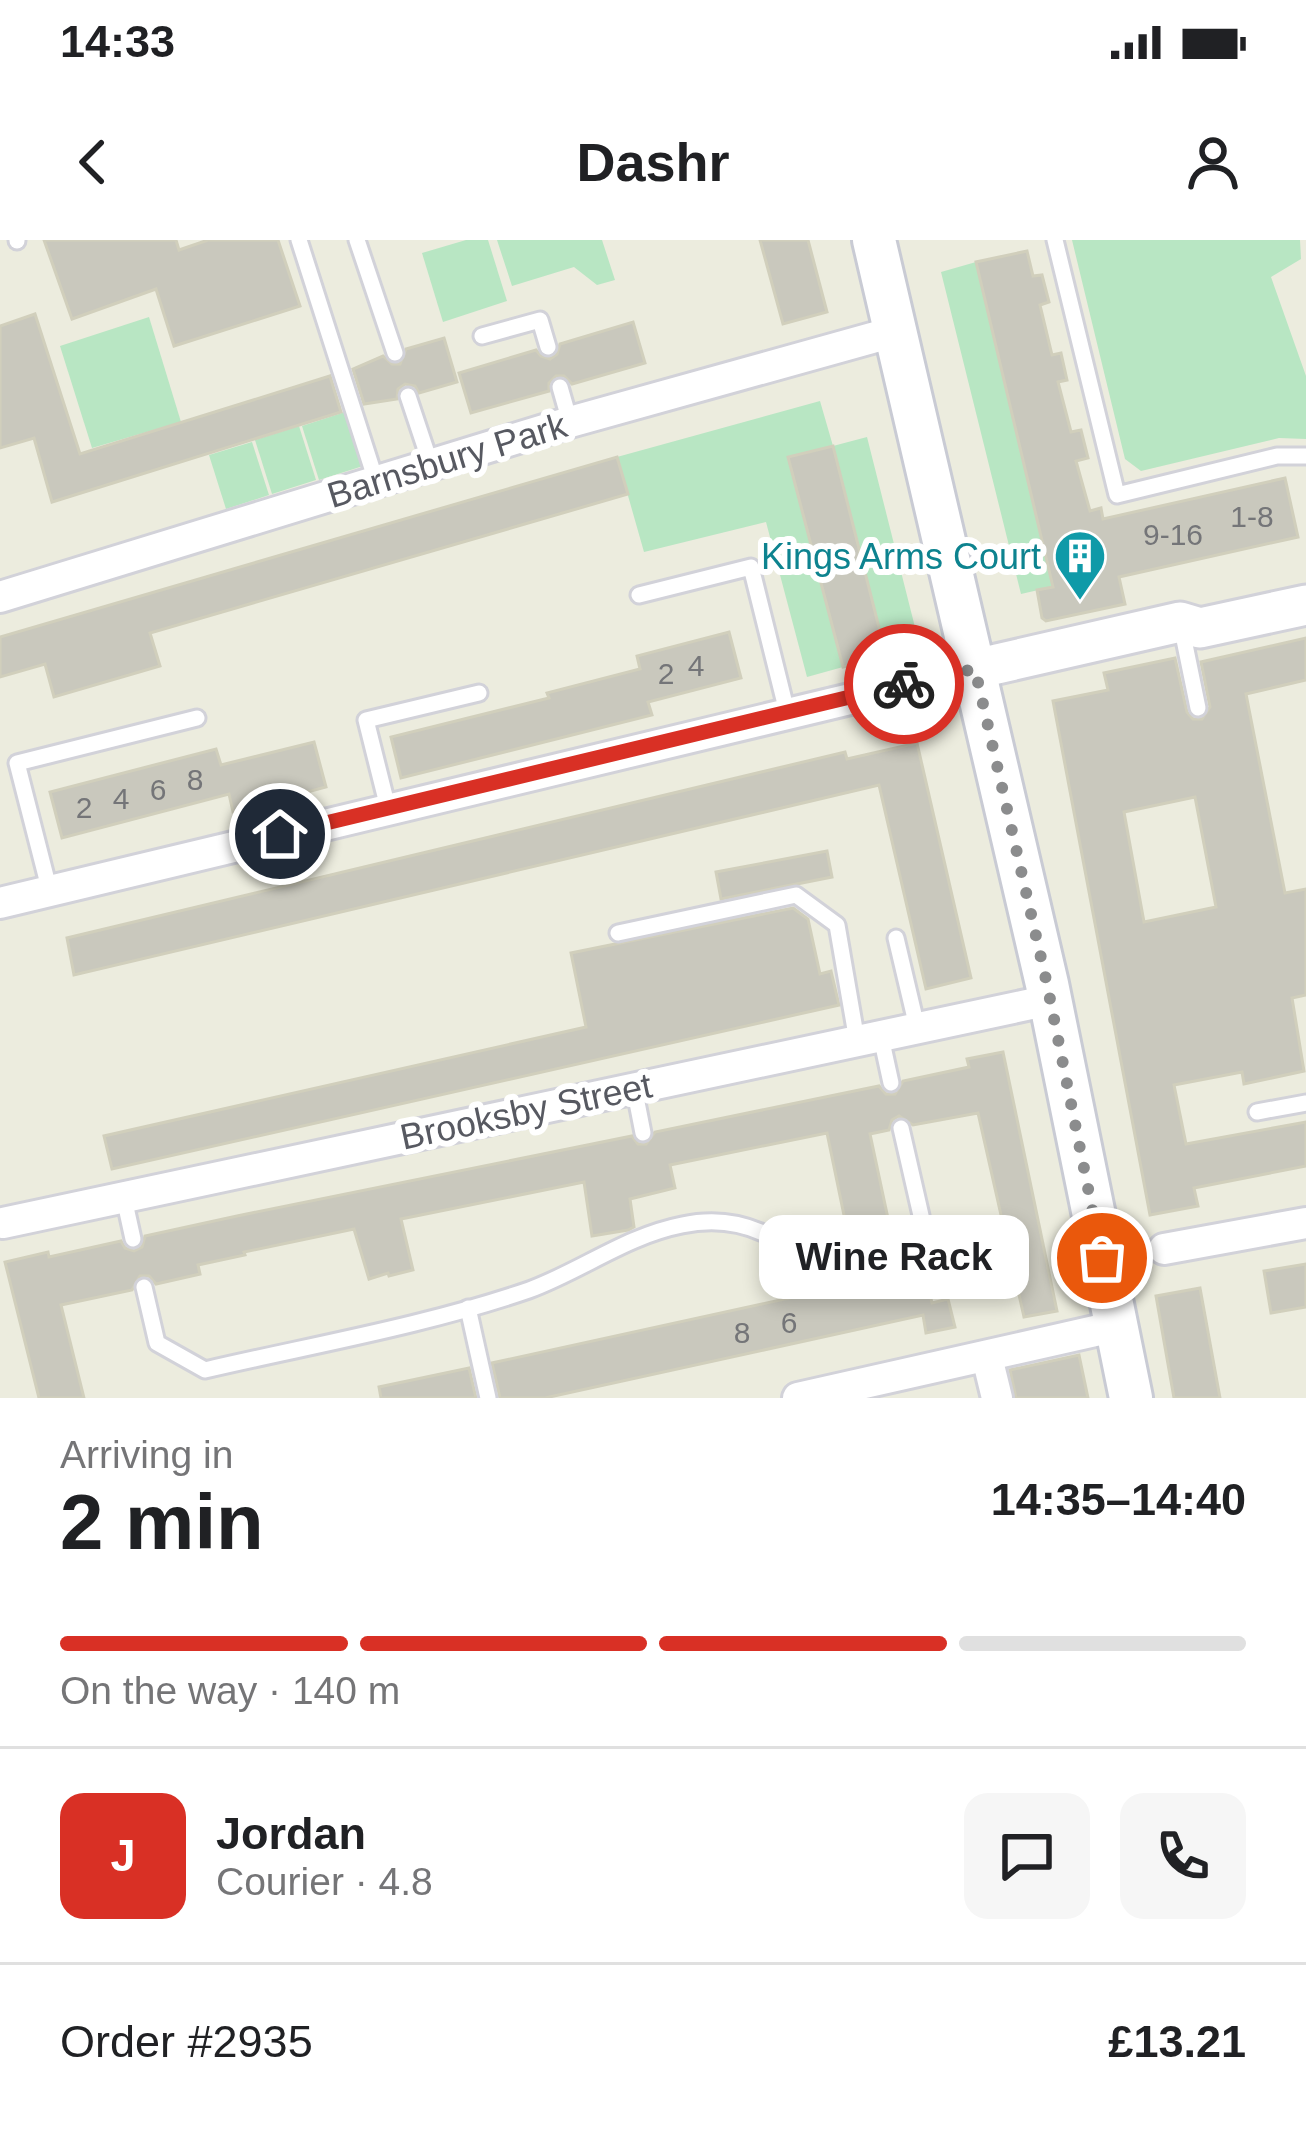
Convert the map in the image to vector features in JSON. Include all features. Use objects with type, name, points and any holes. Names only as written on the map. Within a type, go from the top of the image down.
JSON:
[{"type":"main road","points":[[874,240],[1050,1000],[1131,1398]]},
{"type":"street","name":"Barnsbury Park","points":[[0,597],[570,422],[897,331]]},
{"type":"street","points":[[1180,622],[1194,603],[1306,581]]},
{"type":"street","points":[[0,903],[1180,622],[1200,628],[1248,612],[1306,605]]},
{"type":"street","name":"Brooksby Street","points":[[1,1224],[1050,1000]]},
{"type":"street","points":[[1164,1249],[1306,1223]]},
{"type":"street","points":[[798,1398],[1117,1326]]},
{"type":"street","points":[[987,1357],[997,1398]]},
{"type":"lane","points":[[299,240],[376,482]]},
{"type":"lane","points":[[357,240],[395,353]]},
{"type":"lane","points":[[1055,240],[1117,495],[1277,456],[1306,456]]},
{"type":"lane","points":[[482,336],[540,320],[548,347]]},
{"type":"lane","points":[[560,387],[570,422]]},
{"type":"lane","points":[[409,396],[431,465]]},
{"type":"lane","points":[[639,595],[752,567],[788,712]]},
{"type":"lane","points":[[1180,622],[1198,708]]},
{"type":"lane","points":[[388,808],[366,720],[479,693]]},
{"type":"lane","points":[[50,892],[17,763],[197,718]]},
{"type":"lane","points":[[618,933],[796,895],[837,925],[869,1040],[891,1083]]},
{"type":"lane","points":[[896,938],[916,1027]]},
{"type":"lane","points":[[634,1087],[643,1133]]},
{"type":"lane","points":[[1257,1112],[1306,1103]]},
{"type":"lane","points":[[901,1128],[925,1233]]},
{"type":"lane","points":[[124,1198],[133,1238]]},
{"type":"lane","points":[[144,1287],[157,1343],[205,1370],[467,1309],[565,1276],[628,1242],[675,1226],[723,1222],[763,1233]]},
{"type":"lane","points":[[1102,1258],[1164,1249]]},
{"type":"lane","points":[[467,1309],[488,1398]]},
{"type":"green space","points":[[466,240],[488,240],[507,301],[443,322],[422,253]]},
{"type":"green space","points":[[497,240],[602,240],[615,280],[597,285],[574,267],[512,286]]},
{"type":"green space","points":[[1072,240],[1300,240],[1301,259],[1271,277],[1306,376],[1306,439],[1279,438],[1141,471],[1125,459]]},
{"type":"green space","points":[[976,262],[1046,558],[1060,585],[1021,594],[941,272]]},
{"type":"green space","points":[[149,317],[181,422],[92,448],[60,346]]},
{"type":"green space","points":[[820,401],[833,446],[867,437],[921,651],[887,659],[833,447],[788,457],[843,667],[807,677],[766,522],[644,552],[617,457]]},
{"type":"green space","points":[[345,412],[363,466],[319,480],[302,426]]},
{"type":"green space","points":[[299,426],[316,480],[272,494],[255,440]]},
{"type":"green space","points":[[252,442],[269,495],[226,509],[209,455]]},
{"type":"building","points":[[44,240],[176,240],[179,250],[208,240],[278,240],[300,306],[174,346],[156,289],[72,319]]},
{"type":"building","points":[[760,240],[808,240],[827,312],[783,324]]},
{"type":"building","points":[[1027,251],[1033,276],[1042,275],[1049,302],[1040,305],[1052,355],[1061,353],[1067,380],[1058,382],[1071,432],[1081,430],[1088,458],[1076,461],[1090,511],[1101,508],[1103,519],[1285,478],[1298,537],[1119,577],[1125,604],[1046,621],[1042,618],[1037,590],[1053,587],[976,262]]},
{"type":"building","points":[[35,314],[80,454],[330,376],[341,412],[52,502],[34,438],[0,448],[0,326]]},
{"type":"building","points":[[633,322],[645,363],[572,384],[556,376],[549,391],[471,413],[459,373],[536,350],[550,359],[560,344]]},
{"type":"building","points":[[444,338],[457,382],[419,393],[415,386],[405,384],[398,389],[397,399],[364,404],[353,369],[383,356],[400,364],[406,349]]},
{"type":"building","points":[[833,446],[887,659],[843,667],[788,457]]},
{"type":"building","points":[[617,457],[628,494],[150,633],[160,666],[54,697],[45,664],[0,677],[0,637]]},
{"type":"building","points":[[729,632],[741,678],[648,702],[652,715],[401,778],[391,737],[549,698],[547,693],[640,669],[637,656]]},
{"type":"building","points":[[1306,638],[1306,680],[1246,694],[1285,893],[1306,889],[1306,995],[1292,998],[1304,1071],[1244,1084],[1242,1072],[1174,1085],[1186,1144],[1306,1122],[1306,1166],[1194,1188],[1198,1206],[1150,1215],[1053,701],[1108,690],[1104,673],[1175,658],[1187,712],[1193,719],[1202,719],[1210,707],[1201,662]],"holes":[[[1195,797],[1216,907],[1144,922],[1124,812]]]},
{"type":"building","points":[[314,742],[326,787],[233,812],[229,794],[62,838],[50,792],[216,749],[221,765]]},
{"type":"building","points":[[917,743],[971,978],[926,989],[879,785],[74,975],[67,938],[845,752],[847,759]]},
{"type":"building","points":[[827,851],[832,877],[721,899],[716,872]]},
{"type":"building","points":[[793,908],[808,919],[820,974],[831,971],[839,1005],[112,1169],[104,1136],[586,1027],[571,953]]},
{"type":"building","points":[[1003,1052],[1057,1311],[1024,1317],[978,1113],[913,1125],[899,1116],[889,1130],[870,1134],[899,1270],[923,1264],[932,1303],[948,1299],[955,1327],[926,1333],[923,1315],[545,1398],[500,1398],[492,1363],[858,1283],[827,1133],[670,1165],[675,1188],[630,1199],[634,1227],[628,1230],[592,1236],[584,1182],[401,1219],[413,1270],[389,1276],[369,1279],[354,1229],[244,1252],[198,1265],[200,1274],[156,1284],[149,1276],[140,1276],[132,1290],[61,1305],[84,1398],[39,1398],[5,1262],[121,1241],[134,1251],[142,1247],[145,1236],[237,1216],[632,1136],[638,1144],[646,1144],[655,1132],[879,1086],[886,1094],[895,1094],[903,1081],[969,1067],[967,1059]]},
{"type":"building","points":[[1306,1264],[1306,1307],[1271,1313],[1264,1271]]},
{"type":"building","points":[[1200,1288],[1220,1398],[1174,1398],[1156,1296]]},
{"type":"building","points":[[1079,1355],[1088,1398],[1016,1398],[1010,1370]]},
{"type":"building","points":[[469,1368],[476,1398],[381,1398],[379,1387]]},
{"type":"way so far","points":[[904,684],[975,669],[1047,984],[1102,1258]]},
{"type":"place","name":"Kings Arms Court","points":[[1080,602]]},
{"type":"place","name":"Wine Rack","points":[[1102,1258]]},
{"type":"route","points":[[280,834],[904,684]]}]
